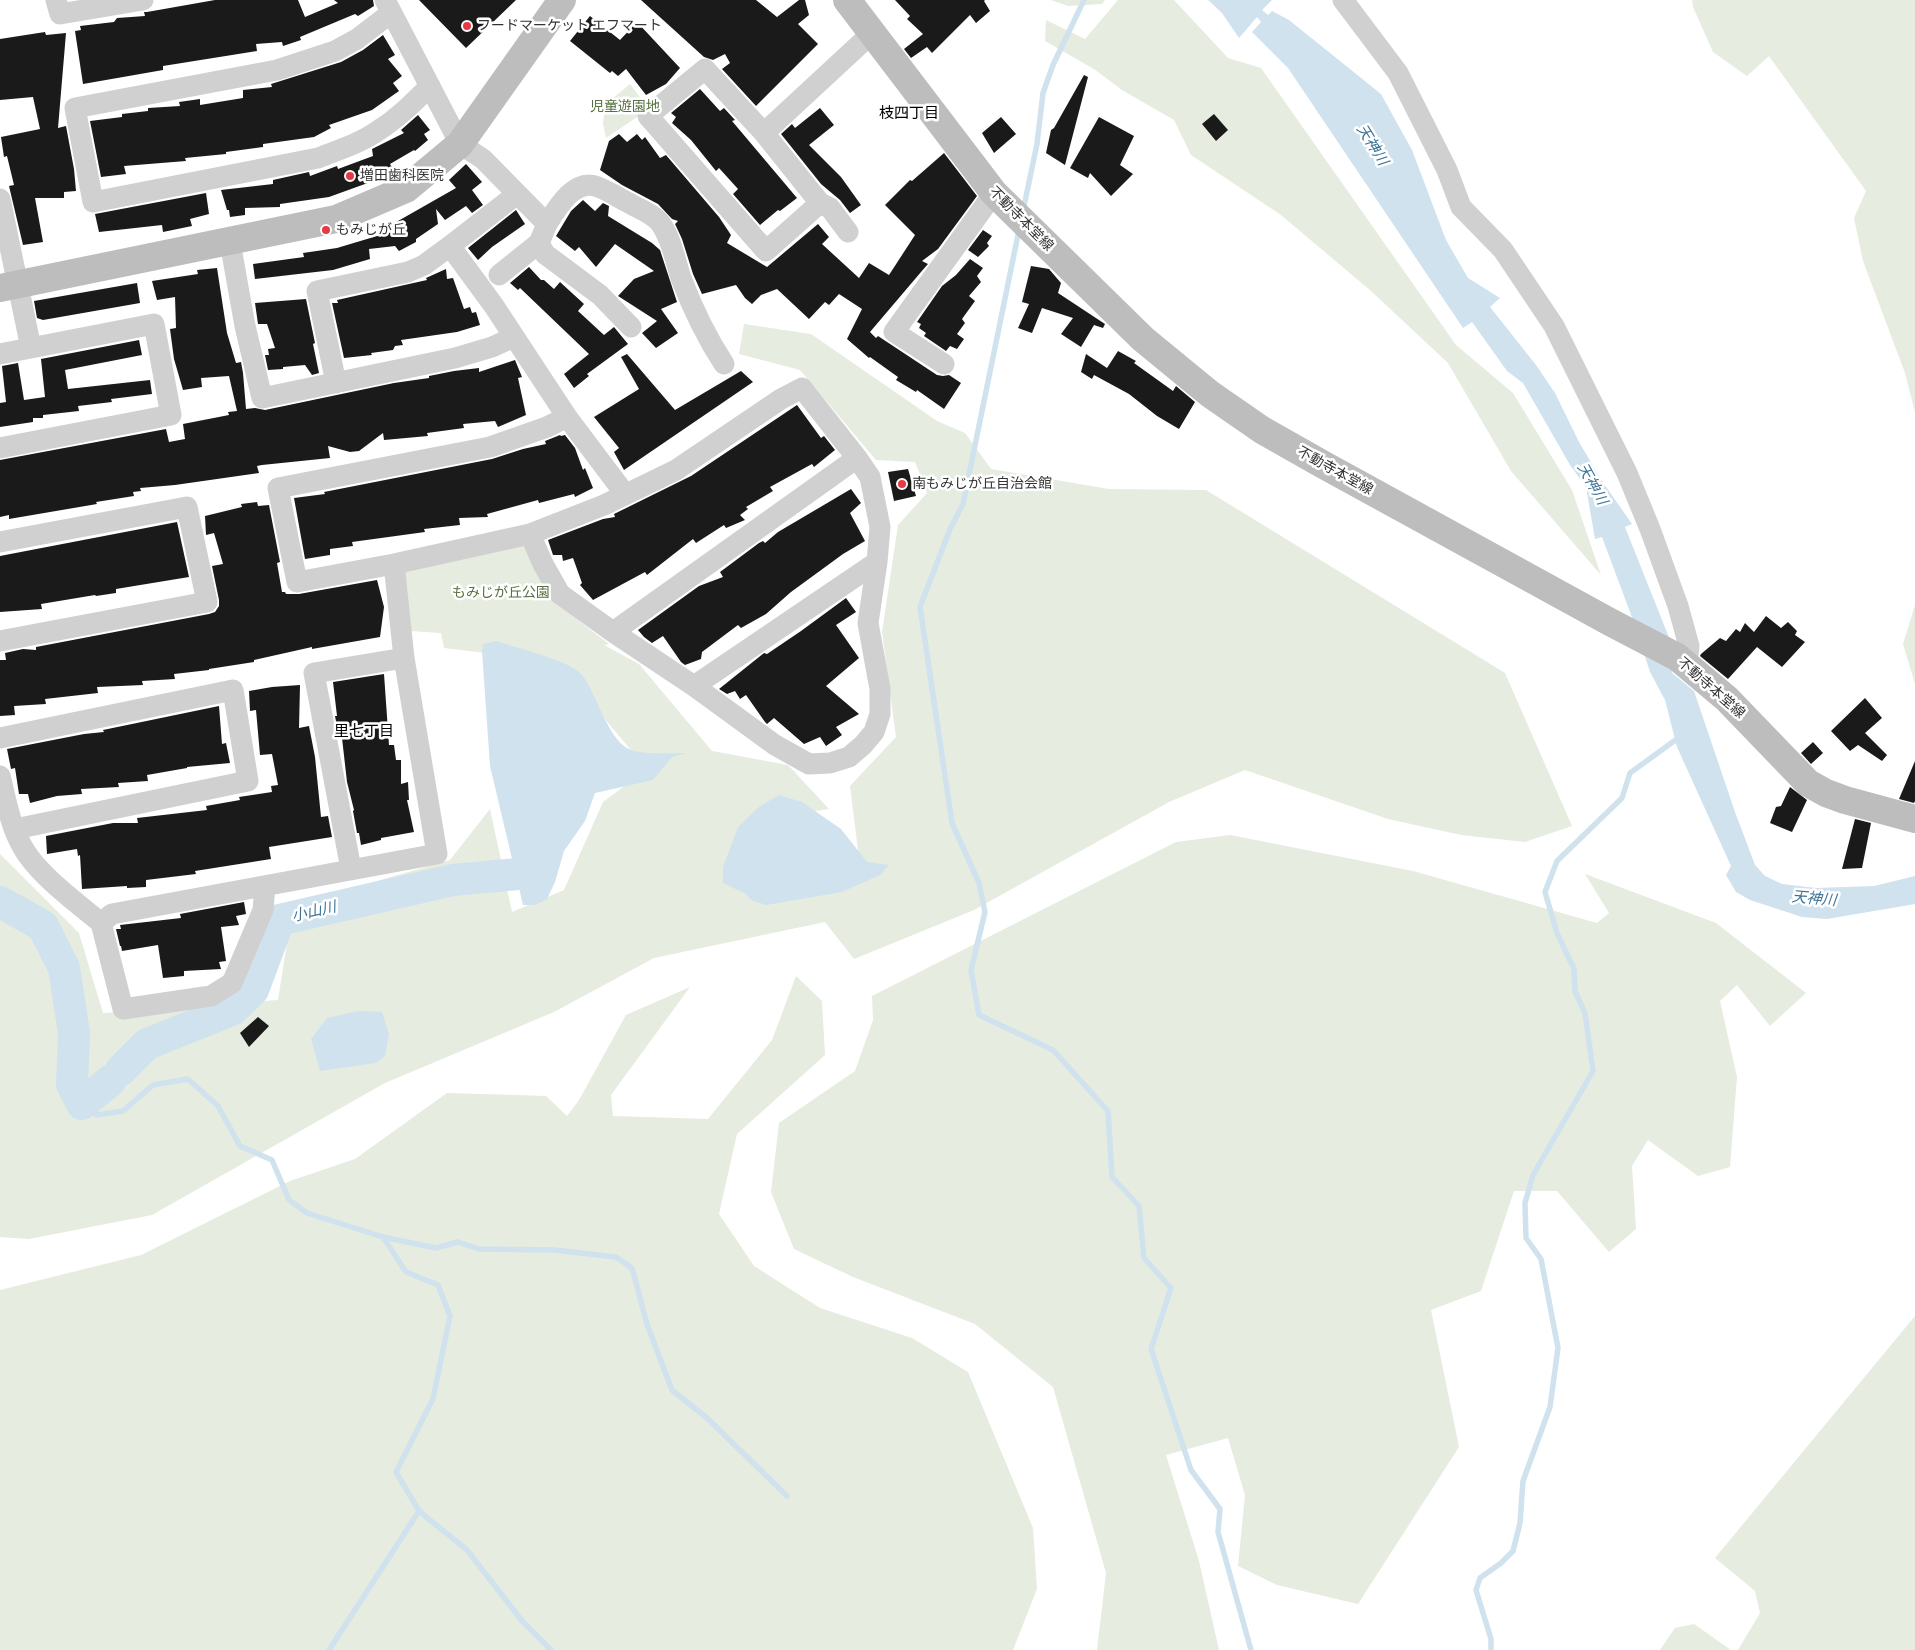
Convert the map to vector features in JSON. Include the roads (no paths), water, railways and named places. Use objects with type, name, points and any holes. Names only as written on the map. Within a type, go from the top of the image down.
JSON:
[{"type":"main road","points":[[9,286],[336,219],[406,188],[460,144],[562,0]]},
{"type":"main road","name":"不動寺本堂線","points":[[847,0],[994,194],[1143,339],[1210,394],[1262,430],[1322,464],[1682,661],[1727,699],[1808,783],[1845,800],[1915,819]]},
{"type":"street","points":[[56,0],[60,14],[143,0]]},
{"type":"street","points":[[1343,0],[1398,73],[1447,170],[1461,207],[1503,250],[1554,326],[1627,473],[1650,529],[1678,606],[1689,646],[1682,661]]},
{"type":"street","points":[[430,86],[407,109],[378,131],[352,145],[318,158],[93,202],[75,108],[277,70],[335,51],[357,38],[388,6],[430,86],[460,144],[483,159],[517,194],[543,233],[545,254],[600,295],[632,328]]},
{"type":"street","points":[[764,133],[872,33]]},
{"type":"street","points":[[820,203],[766,251],[648,116],[705,69],[764,133],[820,203],[830,208],[848,232]]},
{"type":"street","points":[[499,275],[543,233],[562,200],[574,190],[583,186],[596,186],[651,216],[660,224],[670,244],[682,279],[714,349],[724,364]]},
{"type":"street","points":[[336,383],[317,291],[408,272],[424,266],[517,194]]},
{"type":"street","points":[[944,364],[894,332],[994,194]]},
{"type":"street","points":[[0,199],[9,286],[31,348]]},
{"type":"street","points":[[230,242],[245,326],[262,398],[455,358],[492,347],[514,337]]},
{"type":"street","points":[[450,246],[494,306],[567,416],[626,494]]},
{"type":"street","points":[[0,354],[154,324],[171,415],[0,448]]},
{"type":"street","points":[[530,534],[543,564],[560,594],[694,686],[775,745],[809,764],[830,763],[849,757],[874,732],[880,714],[880,688],[868,623],[880,527],[870,477],[802,388],[781,399],[676,470],[626,494],[530,534],[394,564],[297,582],[278,488],[490,447],[547,427],[567,416]]},
{"type":"street","points":[[613,632],[857,458]]},
{"type":"street","points":[[0,542],[187,507],[207,602],[0,641]]},
{"type":"street","points":[[694,686],[877,562]]},
{"type":"street","points":[[101,923],[112,914],[437,854],[404,658],[394,564]]},
{"type":"street","points":[[351,870],[314,673],[404,658]]},
{"type":"street","points":[[0,738],[233,690],[248,781],[15,828]]},
{"type":"street","points":[[0,776],[15,828],[22,846],[32,861],[64,892],[101,923],[122,1009],[211,996],[232,983],[263,910],[265,886]]},
{"type":"water","name":"天神川","points":[[1208,0],[1272,0],[1262,10],[1268,15],[1272,11],[1289,20],[1381,94],[1412,150],[1446,240],[1468,278],[1500,298],[1490,307],[1536,365],[1555,393],[1579,442],[1602,481],[1632,524],[1625,527],[1672,645],[1672,673],[1694,691],[1755,865],[1765,876],[1782,884],[1816,888],[1874,886],[1915,876],[1915,904],[1827,919],[1802,917],[1750,900],[1736,892],[1726,875],[1731,866],[1677,747],[1665,700],[1650,672],[1602,537],[1595,539],[1586,487],[1570,465],[1523,383],[1507,371],[1472,322],[1463,328],[1288,68],[1252,32],[1261,22],[1257,17],[1239,38],[1222,13]]},
{"type":"water","points":[[496,641],[555,659],[576,670],[587,683],[615,736],[629,749],[649,753],[686,753],[672,757],[653,780],[595,793],[585,821],[564,851],[555,882],[547,899],[535,905],[523,905],[490,766],[482,651],[483,644]]},
{"type":"water","points":[[779,795],[802,802],[841,829],[867,862],[889,865],[880,875],[842,892],[766,905],[751,900],[746,894],[723,883],[723,867],[738,827],[759,807]]},
{"type":"water","points":[[359,1011],[382,1012],[389,1034],[385,1056],[376,1063],[320,1071],[311,1039],[327,1018]]},
{"type":"waterway","points":[[1023,211],[1037,144],[1043,93],[1053,65],[1084,0]]},
{"type":"waterway","points":[[1019,230],[963,504],[950,529],[920,607],[952,823],[979,883],[985,912],[971,970],[979,1015],[1053,1050],[1108,1111],[1112,1177],[1139,1206],[1144,1258],[1171,1288],[1151,1349],[1191,1470],[1220,1509],[1218,1532],[1251,1650]]},
{"type":"waterway","points":[[1491,1650],[1491,1639],[1476,1590],[1480,1578],[1501,1563],[1513,1551],[1520,1523],[1523,1481],[1550,1407],[1558,1348],[1541,1259],[1526,1238],[1525,1203],[1533,1175],[1593,1071],[1585,1013],[1575,991],[1574,969],[1557,933],[1545,892],[1557,861],[1622,798],[1630,773],[1681,736]]},
{"type":"waterway","name":"小山川","points":[[121,1070],[147,1044],[232,1010],[253,990],[279,920],[453,880],[518,874]]},
{"type":"waterway","name":"小山川","points":[[0,902],[43,926],[64,968],[74,1033],[72,1084],[82,1104],[110,1081]]},
{"type":"waterway","points":[[82,1104],[97,1115],[123,1111],[153,1085],[188,1079],[218,1106],[240,1146],[272,1160],[289,1200],[307,1213],[383,1237],[436,1248],[458,1242],[479,1249],[554,1250],[616,1257],[632,1268],[647,1324],[672,1390],[707,1418],[787,1496]]},
{"type":"waterway","points":[[383,1237],[406,1272],[438,1285],[450,1316],[433,1399],[396,1472],[419,1511],[467,1550],[523,1622],[551,1650]]},
{"type":"waterway","points":[[329,1650],[419,1511]]},
{"type":"place","name":"フードマーケット エフマート","points":[[467,26]]},
{"type":"place","name":"増田歯科医院","points":[[350,176]]},
{"type":"place","name":"もみじが丘","points":[[326,230]]},
{"type":"place","name":"南もみじが丘自治会館","points":[[902,484]]},
{"type":"district","name":"枝四丁目","points":[[909,114]]},
{"type":"district","name":"里七丁目","points":[[364,732]]},
{"type":"park label","name":"児童遊園地","points":[[625,107]]},
{"type":"park label","name":"もみじが丘公園","points":[[501,593]]}]
